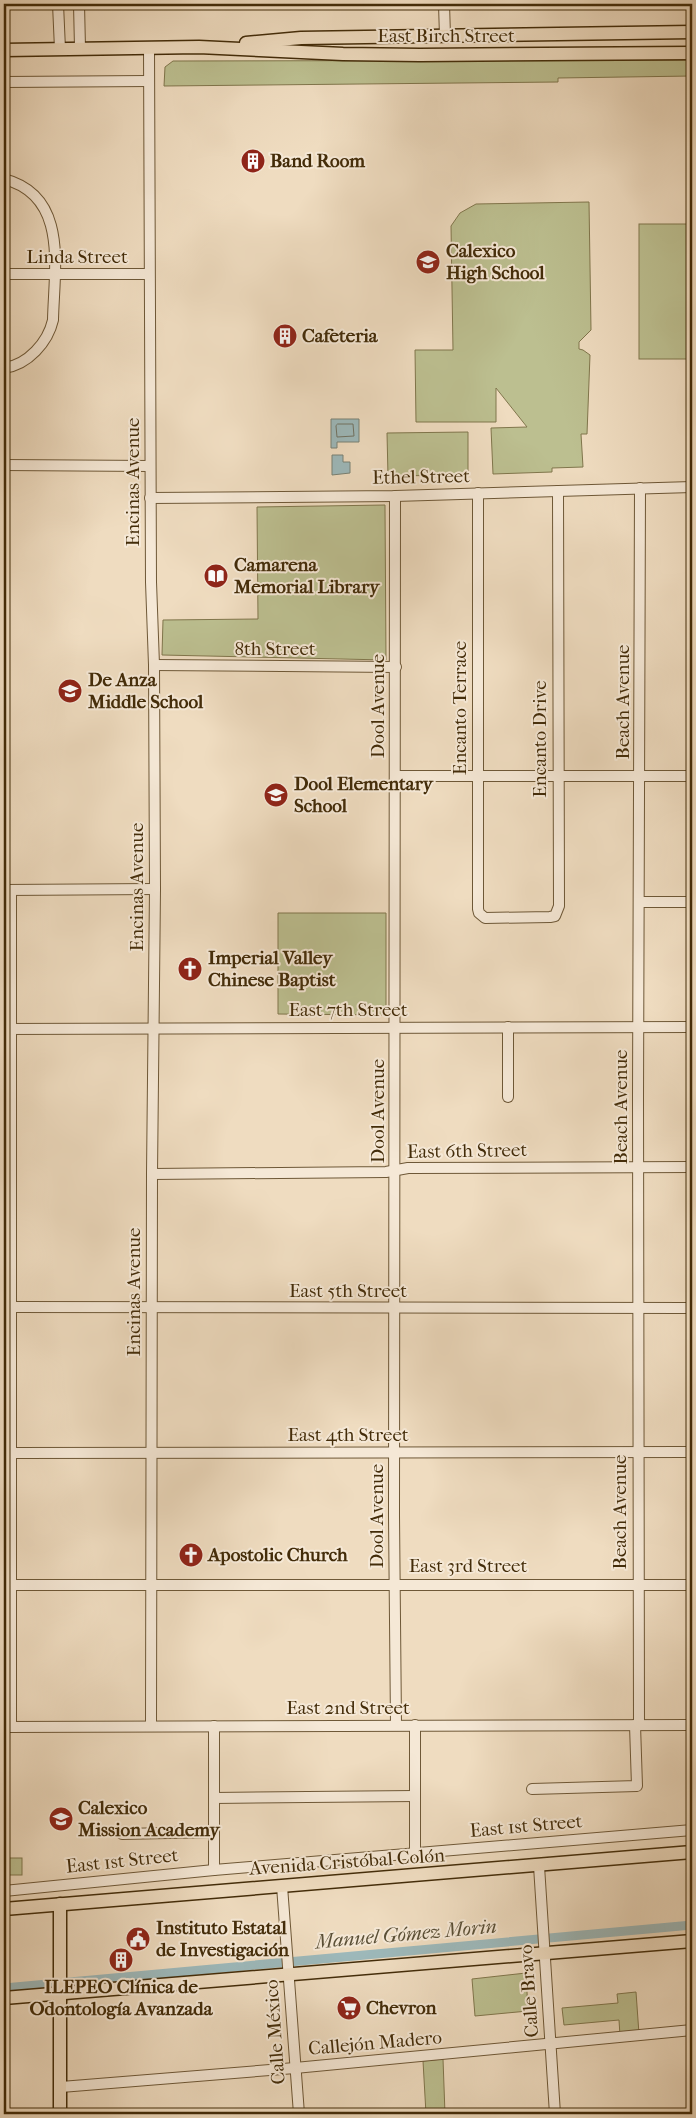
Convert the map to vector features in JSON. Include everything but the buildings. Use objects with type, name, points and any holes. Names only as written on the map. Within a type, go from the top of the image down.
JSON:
[{"type":"main road","name":"East Birch Street","points":[[199,47],[301,38],[692,32]]},
{"type":"main road","points":[[343,54],[381,46],[433,44],[443,41],[445,36]]},
{"type":"main road","name":"East Birch Street","points":[[4,50],[199,47],[343,54],[542,55],[692,53]]},
{"type":"main road","name":"Avenida Cristóbal Colón","points":[[4,1909],[692,1852]]},
{"type":"main road","points":[[60,1904],[60,2114]]},
{"type":"main road","points":[[4,1998],[692,1941]]},
{"type":"street","points":[[58,4],[60,49]]},
{"type":"street","points":[[79,4],[80,48]]},
{"type":"street","points":[[444,4],[445,36]]},
{"type":"street","name":"Encinas Avenue","points":[[149,47],[150,498],[154,665],[155,889],[152,1174],[151,1726]]},
{"type":"street","points":[[4,82],[149,81]]},
{"type":"street","points":[[4,179],[28,189],[46,210],[53,229],[54,274],[53,320],[51,329],[35,352],[23,361],[4,368]]},
{"type":"street","name":"Linda Street","points":[[4,274],[149,274]]},
{"type":"street","points":[[4,465],[150,466]]},
{"type":"street","name":"Ethel Street","points":[[150,498],[395,496],[692,487]]},
{"type":"street","name":"Beach Avenue","points":[[532,1789],[637,1786],[640,488]]},
{"type":"street","name":"Encanto Drive","points":[[485,918],[550,917],[555,916],[559,906],[557,776],[558,491]]},
{"type":"street","name":"Encanto Terrace","points":[[478,493],[478,909],[479,913],[485,918]]},
{"type":"street","name":"Dool Avenue","points":[[395,496],[394,1583],[396,1725]]},
{"type":"street","name":"8th Street","points":[[154,665],[396,667]]},
{"type":"street","points":[[396,776],[692,776]]},
{"type":"street","points":[[7,1727],[8,890],[155,889]]},
{"type":"street","points":[[640,902],[692,902]]},
{"type":"street","points":[[508,1026],[508,1096]]},
{"type":"street","name":"East 7th Street","points":[[8,1029],[508,1026],[692,1027]]},
{"type":"street","name":"East 6th Street","points":[[152,1174],[386,1172],[408,1168],[692,1167]]},
{"type":"street","name":"East 5th Street","points":[[8,1307],[692,1308]]},
{"type":"street","name":"East 4th Street","points":[[7,1453],[692,1452]]},
{"type":"street","name":"East 3rd Street","points":[[8,1585],[394,1583],[692,1585]]},
{"type":"street","points":[[415,1725],[415,1852]]},
{"type":"street","name":"East 2nd Street","points":[[7,1727],[692,1725]]},
{"type":"street","points":[[214,1726],[214,1870]]},
{"type":"street","points":[[214,1798],[415,1796]]},
{"type":"street","name":"East 1st Street","points":[[4,1891],[415,1852],[692,1830]]},
{"type":"street","points":[[122,1834],[214,1832]]},
{"type":"street","name":"Calle Bravo","points":[[539,1866],[543,1954],[555,2114]]},
{"type":"street","name":"Calle México","points":[[282,1886],[299,2114]]},
{"type":"street","name":"Callejón Madero","points":[[61,2087],[550,2045],[692,2030]]},
{"type":"green space","points":[[692,60],[692,76],[558,78],[558,82],[164,86],[165,67],[173,61]]},
{"type":"green space","points":[[589,202],[591,330],[579,342],[579,349],[590,355],[587,434],[581,434],[583,467],[552,468],[552,472],[493,474],[491,428],[527,427],[496,388],[496,422],[416,422],[415,350],[453,350],[451,226],[460,213],[476,204]]},
{"type":"green space","points":[[639,224],[692,224],[692,359],[639,359]]},
{"type":"green space","points":[[468,432],[468,475],[388,476],[387,433]]},
{"type":"green space","points":[[385,505],[386,660],[162,655],[163,620],[258,619],[257,507]]},
{"type":"green space","points":[[278,913],[386,913],[386,1015],[278,1014]]},
{"type":"green space","points":[[4,1858],[22,1858],[22,1875],[4,1875]]},
{"type":"green space","points":[[526,1973],[528,2011],[475,2016],[472,1979]]},
{"type":"green space","points":[[636,1992],[639,2034],[620,2036],[619,2020],[564,2025],[562,2008],[618,2003],[617,1994]]},
{"type":"green space","points":[[443,2059],[445,2114],[426,2114],[423,2061]]},
{"type":"water","points":[[331,419],[359,419],[359,442],[337,442],[337,448],[331,448]]},
{"type":"water","points":[[332,455],[343,455],[343,462],[350,462],[350,473],[332,475]]},
{"type":"waterway","name":"Manuel Gómez Morin","points":[[4,1988],[692,1925]]},
{"type":"place","name":"Band Room","points":[[253,161]]},
{"type":"place","name":"Calexico High School","points":[[428,262]]},
{"type":"place","name":"Cafeteria","points":[[285,336]]},
{"type":"place","name":"Camarena Memorial Library","points":[[216,576]]},
{"type":"place","name":"De Anza Middle School","points":[[70,691]]},
{"type":"place","name":"Dool Elementary School","points":[[276,795]]},
{"type":"place","name":"Imperial Valley Chinese Baptist","points":[[190,969]]},
{"type":"place","name":"Apostolic Church","points":[[191,1555]]},
{"type":"place","name":"Calexico Mission Academy","points":[[61,1819]]},
{"type":"place","name":"Instituto Estatal de Investigación","points":[[138,1939]]},
{"type":"place","name":"ILEPEO Clínica de Odontología Avanzada","points":[[121,1960]]},
{"type":"place","name":"Chevron","points":[[349,2008]]}]
